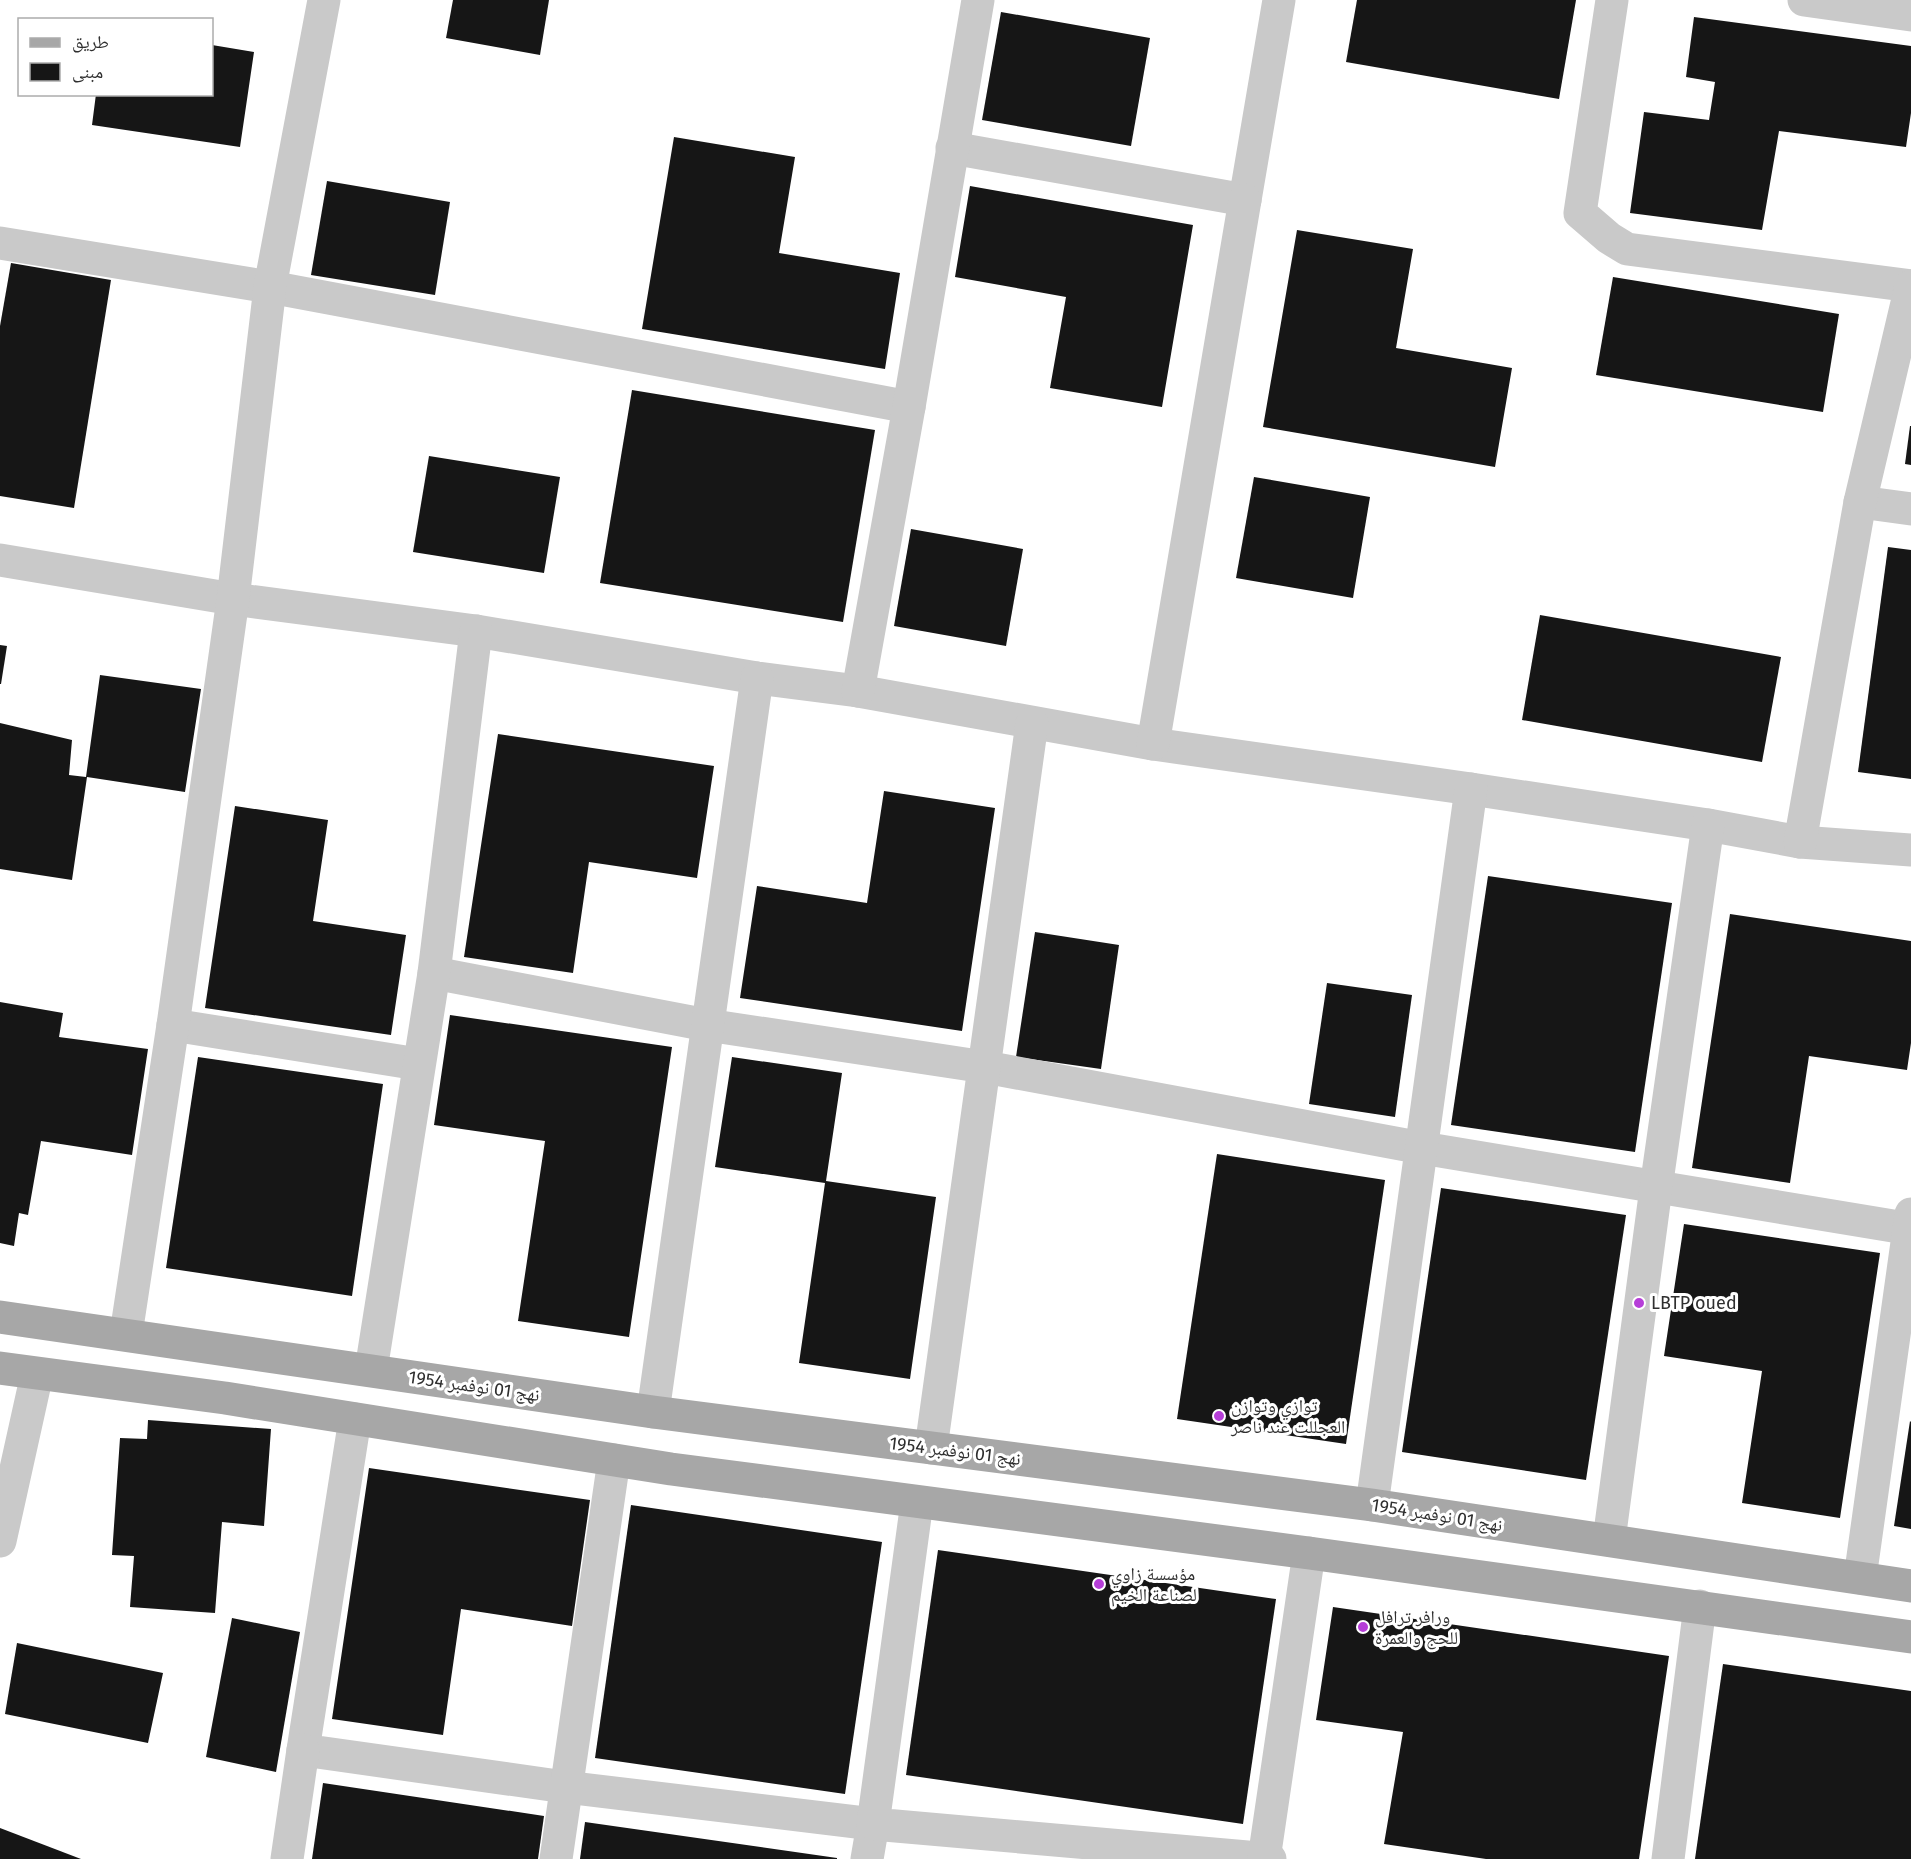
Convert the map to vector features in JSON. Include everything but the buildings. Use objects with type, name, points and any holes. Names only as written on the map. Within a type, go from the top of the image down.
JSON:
[{"type":"main road","name":"نهج 01 نوفمبر 1954","points":[[0,1317],[653,1413],[1372,1505],[1911,1586]]},
{"type":"main road","points":[[0,1368],[225,1398],[614,1460],[1700,1606],[1911,1637]]},
{"type":"street","points":[[126,1334],[173,1025],[233,599],[270,287],[324,0]]},
{"type":"street","points":[[858,691],[978,0]]},
{"type":"street","points":[[1153,744],[1279,0]]},
{"type":"street","points":[[1612,0],[1580,213],[1609,238],[1627,249],[1911,286],[1860,502],[1800,842]]},
{"type":"street","points":[[1804,0],[1911,15]]},
{"type":"street","points":[[952,148],[1245,200]]},
{"type":"street","points":[[0,243],[270,287],[909,407]]},
{"type":"street","points":[[1860,502],[1911,509]]},
{"type":"street","points":[[0,560],[233,599],[476,632],[757,678],[858,691],[1153,744],[1471,789],[1708,825],[1800,842],[1911,850]]},
{"type":"street","points":[[371,1371],[434,973],[476,632]]},
{"type":"street","points":[[653,1413],[757,678]]},
{"type":"street","points":[[931,1448],[1032,723]]},
{"type":"street","points":[[1372,1505],[1471,789]]},
{"type":"street","points":[[1609,1540],[1708,825]]},
{"type":"street","points":[[434,973],[707,1025],[985,1067],[1422,1148],[1656,1188],[1910,1224],[1860,1578]]},
{"type":"street","points":[[173,1025],[418,1064]]},
{"type":"street","points":[[0,1541],[37,1374]]},
{"type":"street","points":[[287,1859],[356,1419]]},
{"type":"street","points":[[556,1859],[614,1460]]},
{"type":"street","points":[[867,1859],[917,1502]]},
{"type":"street","points":[[303,1750],[565,1787],[873,1824],[1266,1859],[1309,1553]]},
{"type":"street","points":[[1668,1859],[1700,1606]]},
{"type":"place","name":"LBTP oued","points":[[1639,1303]]},
{"type":"place","name":"توازي وتوازن العجللت عند ناصر","points":[[1219,1416]]},
{"type":"place","name":"مؤسسة زاوي لصناعة الخيم","points":[[1099,1584]]},
{"type":"place","name":"ورافر ترافل للحج والعمرة","points":[[1363,1627]]}]
